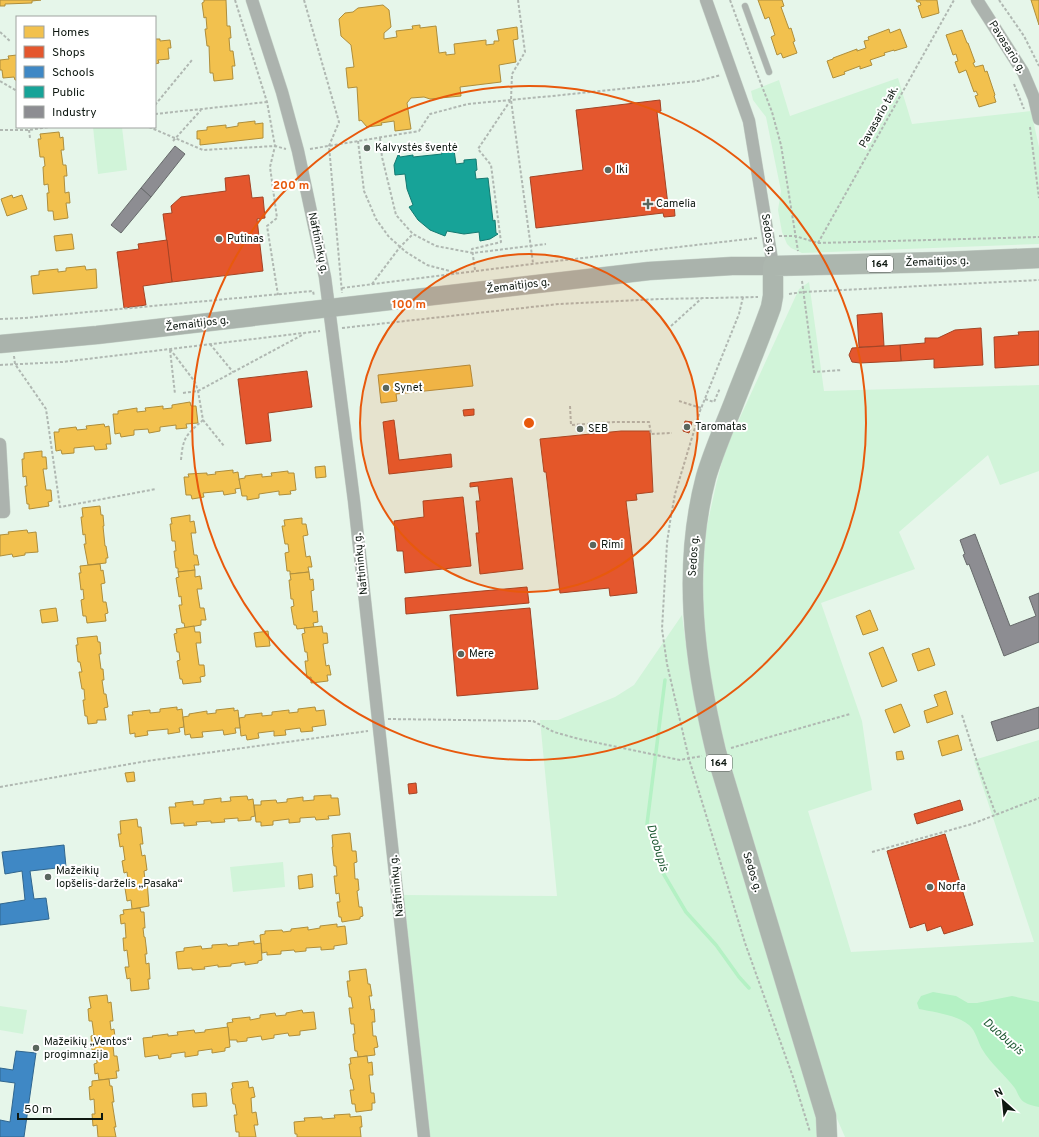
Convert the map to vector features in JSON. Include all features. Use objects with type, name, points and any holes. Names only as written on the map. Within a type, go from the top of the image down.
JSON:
[{"type":"main road","name":"Žemaitijos g.","points":[[6,344],[649,271],[732,266],[801,266],[1039,258]]},
{"type":"main road","name":"Sedos g.","points":[[773,266],[773,296],[771,307],[713,455],[701,500],[696,524],[692,571],[695,636],[707,713],[716,752],[826,1116],[827,1137]]},
{"type":"main road","name":"Sedos g.","points":[[826,1116],[839,1137]]},
{"type":"street","name":"Naftininkų g.","points":[[252,0],[282,92],[298,151],[327,290],[354,501],[424,1137]]},
{"type":"street","name":"Sedos g.","points":[[706,0],[749,121],[773,266]]},
{"type":"street","name":"Pavasario g.","points":[[977,0],[1024,72],[1034,98],[1034,120]]},
{"type":"street","points":[[0,444],[4,512],[0,512]]},
{"type":"lane","points":[[745,6],[769,72]]},
{"type":"path","points":[[235,0],[268,102],[275,146],[270,167],[277,218],[267,226],[278,295]]},
{"type":"path","points":[[304,0],[340,122],[329,146],[342,288],[329,308],[319,332]]},
{"type":"path","points":[[518,0],[525,52],[512,74],[511,100],[533,263]]},
{"type":"path","points":[[730,0],[772,112],[782,145],[795,236],[801,266],[814,372],[842,370]]},
{"type":"path","name":"Pavasario tak.","points":[[818,243],[954,0]]},
{"type":"path","points":[[999,0],[1024,36],[1039,66]]},
{"type":"path","points":[[0,32],[11,42]]},
{"type":"path","points":[[156,105],[192,60]]},
{"type":"path","points":[[151,128],[174,140],[203,150],[275,146],[298,151],[419,131],[430,114],[468,104],[698,81],[732,73]]},
{"type":"path","points":[[1012,79],[1026,114]]},
{"type":"path","points":[[0,81],[16,90]]},
{"type":"path","points":[[475,271],[472,249],[501,242],[492,165],[478,149],[511,100]]},
{"type":"path","points":[[156,114],[268,102]]},
{"type":"path","points":[[174,140],[202,110]]},
{"type":"path","points":[[1034,120],[1031,128],[1039,198]]},
{"type":"path","points":[[0,130],[29,130],[42,128]]},
{"type":"path","points":[[29,130],[30,138]]},
{"type":"path","points":[[380,138],[382,157],[396,214],[413,234],[436,246],[473,253],[546,244]]},
{"type":"path","points":[[358,141],[364,191],[376,219],[389,237],[400,247],[427,264],[458,273]]},
{"type":"path","points":[[372,284],[400,247],[413,234]]},
{"type":"path","points":[[327,290],[533,263],[768,236],[795,236],[818,243],[1039,237]]},
{"type":"path","points":[[0,365],[62,362],[559,304],[773,296],[803,292],[1039,280]]},
{"type":"path","points":[[0,319],[313,291],[329,308]]},
{"type":"path","points":[[671,326],[702,298]]},
{"type":"path","points":[[183,393],[198,391],[305,333]]},
{"type":"path","points":[[6,344],[16,364],[46,409],[60,507],[156,489]]},
{"type":"path","points":[[210,344],[233,372]]},
{"type":"path","points":[[170,349],[195,382],[203,420],[224,446]]},
{"type":"path","points":[[170,349],[175,394]]},
{"type":"path","points":[[705,399],[714,402],[720,388]]},
{"type":"path","points":[[679,401],[701,408]]},
{"type":"path","points":[[570,406],[571,425],[614,422],[649,422],[652,434],[672,433]]},
{"type":"path","points":[[181,460],[182,447],[186,435],[203,420]]},
{"type":"path","points":[[387,719],[534,721],[554,732],[579,739],[680,760],[716,752],[850,714]]},
{"type":"path","points":[[962,715],[978,768],[996,816]]},
{"type":"path","points":[[0,787],[147,762],[379,730]]},
{"type":"path","points":[[872,852],[972,824],[996,816],[1039,798]]},
{"type":"shaded area","points":[[898,78],[912,124],[1031,111],[1039,147],[1039,244],[802,253],[791,248],[787,244],[782,232],[778,210],[781,191],[766,117],[753,100],[751,91],[779,80],[790,116]]},
{"type":"shaded area","points":[[93,128],[122,128],[127,170],[98,174]]},
{"type":"shaded area","points":[[809,282],[824,391],[1039,385],[1039,471],[1000,485],[988,455],[899,532],[915,569],[821,603],[862,721],[872,790],[808,811],[851,952],[1034,942],[974,760],[1039,740],[1039,1137],[845,1137],[831,1105],[716,721],[703,634],[705,535],[725,450],[799,289]]},
{"type":"shaded area","points":[[682,615],[690,674],[700,724],[720,801],[823,1137],[428,1137],[403,895],[557,896],[540,720],[558,720],[615,697],[634,685]]},
{"type":"shaded area","points":[[283,862],[285,887],[233,892],[230,867]]},
{"type":"shaded area","points":[[0,1006],[27,1010],[23,1034],[0,1030]]},
{"type":"water","points":[[933,992],[956,996],[968,1003],[977,1003],[1012,996],[1039,1002],[1039,1107],[1028,1104],[1020,1099],[1014,1087],[986,1054],[969,1025],[952,1016],[919,1009],[917,1003],[921,996]]},
{"type":"building: Homes","points":[[0,0],[41,0],[32,1],[32,3],[5,4],[5,6],[0,6]]},
{"type":"building: Homes","points":[[204,0],[226,0],[227,26],[230,26],[231,38],[229,38],[230,51],[233,51],[235,66],[232,66],[233,79],[214,81],[213,73],[210,73],[209,46],[207,46],[205,29],[207,29],[206,17],[204,18],[202,3]]},
{"type":"building: Homes","points":[[758,0],[782,0],[784,6],[781,7],[789,29],[791,28],[795,41],[793,42],[797,53],[783,58],[781,53],[777,55],[771,37],[775,35],[769,17],[765,19]]},
{"type":"building: Homes","points":[[916,0],[937,0],[939,13],[922,18],[918,6],[921,5],[920,2],[917,2]]},
{"type":"building: Homes","points":[[1031,0],[1039,0],[1039,25]]},
{"type":"building: Homes","points":[[383,5],[389,10],[391,27],[384,33],[384,39],[397,37],[396,31],[413,29],[412,26],[420,25],[420,28],[436,26],[439,53],[446,52],[446,55],[455,54],[454,44],[486,40],[486,45],[494,44],[494,41],[499,41],[497,30],[517,27],[518,39],[513,40],[516,62],[499,65],[501,82],[460,87],[461,96],[430,99],[424,97],[411,98],[407,103],[411,129],[395,131],[394,121],[381,123],[382,125],[367,127],[361,120],[359,121],[357,87],[348,88],[346,68],[354,67],[351,45],[341,36],[339,19],[345,13],[353,12],[358,8]]},
{"type":"building: Homes","points":[[889,29],[890,33],[900,29],[907,47],[884,53],[885,55],[870,60],[872,65],[860,69],[860,66],[844,72],[845,74],[833,78],[827,61],[857,49],[857,51],[866,48],[864,41],[869,40],[868,37]]},
{"type":"building: Homes","points":[[962,30],[975,62],[973,63],[975,67],[983,65],[985,72],[987,71],[996,102],[979,107],[975,96],[978,95],[976,91],[974,92],[966,70],[959,73],[955,62],[958,61],[956,54],[953,55],[946,35]]},
{"type":"building: Homes","points":[[156,39],[160,39],[160,41],[170,40],[171,48],[168,48],[169,59],[158,60],[159,63],[156,64]]},
{"type":"building: Homes","points":[[16,55],[16,80],[14,77],[3,78],[2,70],[0,70],[0,60],[9,59],[8,56]]},
{"type":"building: Homes","points":[[255,121],[255,124],[263,123],[263,138],[200,145],[200,139],[197,139],[197,131],[207,130],[207,127],[226,125],[226,128],[238,126],[238,123]]},
{"type":"building: Homes","points":[[59,132],[60,138],[63,137],[64,150],[61,150],[63,165],[66,165],[67,176],[64,176],[65,193],[69,192],[70,203],[66,203],[68,218],[54,220],[53,211],[48,211],[48,184],[44,185],[44,157],[40,157],[38,139],[41,139],[40,134]]},
{"type":"building: Homes","points":[[12,195],[13,198],[22,195],[27,209],[7,216],[1,199]]},
{"type":"building: Homes","points":[[72,234],[74,249],[56,251],[54,236]]},
{"type":"building: Homes","points":[[85,266],[86,270],[96,269],[97,288],[33,294],[31,276],[39,275],[39,271],[58,269],[58,272],[66,271],[66,268]]},
{"type":"building: Homes","points":[[470,365],[473,386],[396,394],[397,401],[381,403],[378,375]]},
{"type":"building: Homes","points":[[190,402],[191,406],[196,406],[198,423],[186,424],[187,428],[176,429],[176,425],[160,427],[160,431],[149,433],[148,429],[134,430],[134,435],[121,437],[120,433],[115,434],[113,414],[118,414],[118,411],[137,408],[137,412],[146,411],[145,408],[163,406],[163,409],[172,408],[172,405]]},
{"type":"building: Homes","points":[[104,424],[105,427],[109,426],[111,444],[106,444],[107,449],[95,450],[94,446],[74,448],[74,453],[62,454],[61,450],[56,451],[54,432],[59,432],[59,429],[76,427],[77,430],[87,429],[86,426]]},
{"type":"building: Homes","points":[[42,451],[42,457],[46,457],[47,469],[43,469],[46,490],[51,490],[52,501],[48,502],[49,506],[29,509],[25,486],[27,486],[26,476],[23,477],[22,459],[24,459],[24,453]]},
{"type":"building: Homes","points":[[325,466],[326,477],[316,478],[315,467]]},
{"type":"building: Homes","points":[[233,470],[233,473],[238,472],[241,488],[235,489],[236,493],[224,495],[223,491],[203,493],[204,497],[192,499],[191,495],[186,495],[184,477],[189,477],[188,474],[207,473],[207,475],[216,474],[215,472]]},
{"type":"building: Homes","points":[[288,471],[288,473],[294,473],[296,490],[290,491],[291,494],[279,495],[279,491],[259,494],[259,498],[247,500],[247,496],[242,496],[239,479],[245,478],[245,476],[262,474],[262,477],[272,476],[271,473]]},
{"type":"building: Homes","points":[[100,506],[101,515],[103,515],[105,546],[108,558],[106,558],[106,563],[88,565],[84,544],[86,544],[85,534],[83,535],[81,517],[83,517],[82,508]]},
{"type":"building: Homes","points":[[190,515],[190,522],[194,521],[196,533],[191,533],[194,555],[197,555],[199,565],[194,565],[195,570],[178,572],[178,568],[176,568],[174,551],[176,551],[175,541],[172,541],[170,524],[172,524],[171,518]]},
{"type":"building: Homes","points":[[302,518],[302,524],[306,524],[308,535],[303,536],[306,557],[310,556],[312,567],[308,567],[309,572],[290,574],[290,571],[287,571],[285,553],[289,552],[288,544],[285,544],[282,526],[285,526],[284,520]]},
{"type":"building: Homes","points":[[27,530],[28,533],[36,532],[38,552],[25,553],[25,555],[13,557],[12,554],[0,556],[0,535],[9,534],[8,532]]},
{"type":"building: Homes","points":[[100,564],[101,571],[103,570],[105,583],[101,584],[103,602],[106,602],[108,613],[105,614],[106,621],[87,623],[86,616],[83,616],[81,600],[84,599],[83,589],[81,590],[79,573],[81,573],[80,566]]},
{"type":"building: Homes","points":[[195,570],[195,577],[200,576],[202,589],[197,589],[200,608],[204,608],[206,620],[201,620],[201,625],[185,628],[184,623],[182,623],[179,605],[182,605],[181,596],[179,597],[176,578],[179,577],[178,572]]},
{"type":"building: Homes","points":[[309,572],[310,580],[313,579],[314,590],[311,591],[313,612],[317,611],[318,622],[313,623],[314,627],[297,629],[296,625],[294,625],[291,607],[294,606],[293,599],[291,599],[289,580],[291,580],[290,574]]},
{"type":"building: Homes","points":[[56,608],[58,621],[42,623],[40,610]]},
{"type":"building: Homes","points":[[870,610],[878,630],[863,635],[856,616]]},
{"type":"building: Homes","points":[[194,626],[195,632],[200,632],[201,643],[196,643],[199,665],[204,665],[205,676],[200,677],[201,682],[183,684],[182,679],[180,679],[177,661],[180,660],[179,652],[177,652],[174,634],[177,633],[176,629]]},
{"type":"building: Homes","points":[[322,626],[323,633],[327,633],[328,643],[323,644],[326,666],[329,665],[331,675],[327,675],[328,681],[311,683],[311,677],[307,678],[305,661],[308,661],[307,652],[305,652],[302,634],[305,633],[304,628]]},
{"type":"building: Homes","points":[[268,631],[270,646],[256,647],[254,633]]},
{"type":"building: Homes","points":[[97,636],[98,642],[100,642],[101,654],[99,654],[104,680],[102,680],[108,707],[104,708],[106,720],[97,720],[97,723],[88,724],[87,716],[85,716],[83,700],[85,700],[84,689],[82,689],[79,672],[82,672],[80,662],[78,662],[76,645],[78,645],[77,638]]},
{"type":"building: Homes","points":[[883,647],[897,681],[882,687],[869,653]]},
{"type":"building: Homes","points":[[929,648],[935,665],[918,671],[912,654]]},
{"type":"building: Homes","points":[[946,691],[953,714],[927,723],[924,711],[938,706],[934,695]]},
{"type":"building: Homes","points":[[901,704],[910,726],[894,733],[885,710]]},
{"type":"building: Homes","points":[[177,707],[177,710],[182,709],[184,727],[179,728],[180,732],[168,734],[168,729],[147,731],[148,735],[135,737],[135,733],[130,734],[128,715],[133,715],[132,712],[150,710],[150,713],[160,712],[160,709]]},
{"type":"building: Homes","points":[[315,707],[316,711],[324,710],[326,725],[312,727],[313,731],[301,732],[300,728],[285,730],[286,735],[274,736],[274,731],[258,733],[259,738],[247,740],[246,735],[241,736],[239,718],[245,717],[245,715],[262,713],[262,716],[272,715],[272,712],[289,710],[289,713],[298,712],[298,709]]},
{"type":"building: Homes","points":[[234,708],[234,711],[238,710],[240,728],[235,728],[236,733],[224,735],[223,730],[202,732],[203,737],[191,738],[190,734],[185,735],[183,717],[189,716],[189,714],[207,711],[207,714],[216,713],[216,710]]},
{"type":"building: Homes","points":[[958,735],[962,750],[942,756],[938,741]]},
{"type":"building: Homes","points":[[902,751],[904,759],[897,760],[896,752]]},
{"type":"building: Homes","points":[[134,772],[135,781],[127,782],[125,773]]},
{"type":"building: Homes","points":[[331,795],[331,798],[338,798],[340,815],[328,816],[329,819],[316,820],[315,817],[300,818],[300,822],[289,823],[289,819],[273,821],[273,825],[261,826],[261,822],[256,822],[254,805],[261,805],[261,801],[276,800],[277,803],[287,802],[287,799],[303,797],[303,801],[314,800],[314,796]]},
{"type":"building: Homes","points":[[247,796],[248,800],[253,799],[255,816],[251,817],[251,820],[238,821],[238,818],[224,819],[225,822],[196,822],[197,825],[184,826],[184,823],[171,824],[169,807],[176,807],[175,803],[193,801],[193,805],[204,804],[204,800],[221,798],[221,802],[231,801],[230,797]]},
{"type":"building: Homes","points":[[137,819],[138,827],[141,827],[143,844],[140,844],[142,856],[145,855],[147,870],[144,871],[145,880],[147,880],[149,906],[132,909],[131,900],[127,901],[125,888],[129,887],[127,872],[124,873],[122,861],[125,860],[123,846],[120,847],[118,834],[121,834],[120,821]]},
{"type":"building: Homes","points":[[350,833],[352,851],[356,851],[357,862],[354,863],[355,879],[358,879],[359,890],[357,891],[359,907],[362,907],[363,916],[360,917],[360,919],[342,922],[341,917],[339,917],[337,902],[340,902],[339,893],[336,894],[334,876],[337,876],[336,866],[334,866],[332,835]]},
{"type":"building: Homes","points":[[312,874],[313,887],[299,889],[298,876]]},
{"type":"building: Homes","points":[[140,908],[141,912],[144,912],[145,928],[143,928],[147,954],[145,954],[146,964],[149,963],[149,989],[131,991],[130,978],[127,979],[125,967],[129,967],[127,950],[124,951],[123,938],[126,938],[125,923],[121,924],[120,915],[124,914],[123,910]]},
{"type":"building: Homes","points":[[337,924],[337,927],[345,926],[347,944],[334,946],[334,949],[321,950],[321,947],[306,948],[306,951],[281,951],[281,954],[267,955],[267,952],[262,953],[260,935],[265,934],[265,931],[282,930],[283,932],[291,931],[291,929],[308,927],[308,930],[320,928],[320,926]]},
{"type":"building: Homes","points":[[254,941],[254,944],[261,943],[262,960],[258,961],[258,963],[245,965],[245,962],[231,964],[231,966],[218,967],[218,965],[204,967],[205,969],[192,970],[192,968],[178,969],[176,952],[184,951],[184,948],[201,946],[202,949],[212,948],[212,945],[239,945],[238,943]]},
{"type":"building: Homes","points":[[366,969],[368,984],[370,984],[372,996],[369,996],[371,1010],[374,1009],[375,1022],[372,1022],[373,1036],[376,1036],[378,1047],[374,1048],[375,1055],[358,1057],[357,1051],[355,1051],[353,1034],[355,1034],[354,1024],[351,1024],[349,1008],[353,1008],[351,997],[349,997],[347,981],[350,981],[349,971]]},
{"type":"building: Homes","points":[[107,995],[108,1003],[111,1002],[113,1021],[110,1021],[111,1030],[114,1029],[116,1045],[113,1045],[114,1056],[117,1056],[119,1071],[116,1071],[117,1078],[99,1080],[98,1073],[95,1074],[94,1064],[97,1063],[96,1050],[92,1050],[91,1036],[94,1035],[92,1021],[89,1021],[88,1009],[91,1008],[89,997]]},
{"type":"building: Homes","points":[[302,1010],[303,1013],[314,1012],[316,1029],[300,1031],[300,1035],[289,1036],[288,1033],[274,1035],[274,1038],[262,1040],[261,1036],[247,1038],[247,1041],[237,1042],[237,1040],[229,1040],[227,1023],[233,1022],[232,1019],[250,1017],[250,1020],[260,1018],[260,1015],[275,1013],[276,1016],[286,1015],[286,1013]]},
{"type":"building: Homes","points":[[228,1027],[230,1047],[225,1048],[225,1051],[212,1053],[212,1049],[198,1051],[198,1055],[185,1057],[185,1052],[171,1054],[171,1057],[159,1059],[158,1055],[145,1057],[143,1038],[168,1034],[168,1036],[178,1035],[177,1032],[194,1030],[195,1033],[205,1032],[205,1030]]},
{"type":"building: Homes","points":[[367,1056],[368,1063],[372,1062],[373,1075],[369,1075],[371,1093],[374,1093],[375,1103],[372,1103],[372,1110],[356,1112],[355,1104],[352,1104],[350,1090],[354,1090],[349,1064],[351,1064],[350,1058]]},
{"type":"building: Homes","points":[[109,1079],[110,1086],[112,1086],[114,1102],[112,1102],[116,1137],[98,1137],[97,1125],[93,1126],[92,1114],[95,1114],[94,1099],[90,1100],[89,1087],[92,1086],[92,1081]]},
{"type":"building: Homes","points":[[248,1081],[249,1088],[253,1087],[255,1097],[251,1098],[252,1113],[256,1112],[258,1125],[254,1125],[256,1137],[239,1137],[239,1132],[236,1132],[234,1115],[237,1115],[235,1104],[233,1104],[231,1089],[233,1088],[232,1083]]},
{"type":"building: Homes","points":[[206,1093],[207,1106],[193,1107],[192,1094]]},
{"type":"building: Homes","points":[[350,1114],[350,1117],[361,1116],[361,1137],[297,1137],[297,1134],[295,1134],[294,1122],[305,1121],[304,1118],[335,1118],[334,1115]]},
{"type":"building: Shops","points":[[660,100],[661,111],[657,112],[668,205],[674,204],[675,216],[664,217],[663,213],[536,228],[530,177],[583,170],[576,110]]},
{"type":"building: Shops","points":[[249,175],[252,198],[263,197],[265,218],[257,219],[263,271],[172,282],[163,214],[172,213],[171,206],[181,197],[226,191],[225,178]]},
{"type":"building: Shops","points":[[167,240],[172,282],[143,286],[146,305],[124,308],[117,252],[139,249],[138,244]]},
{"type":"building: Shops","points":[[882,313],[884,346],[859,347],[857,315]]},
{"type":"building: Shops","points":[[981,328],[983,365],[934,368],[934,359],[901,361],[900,345],[925,343],[925,338],[938,338],[955,330]]},
{"type":"building: Shops","points":[[1039,331],[1039,365],[995,368],[994,337],[1019,335],[1018,332]]},
{"type":"building: Shops","points":[[900,345],[901,361],[860,363],[852,362],[849,355],[852,348]]},
{"type":"building: Shops","points":[[307,371],[312,407],[268,413],[271,441],[246,444],[238,379]]},
{"type":"building: Shops","points":[[474,409],[474,415],[464,416],[463,410]]},
{"type":"building: Shops","points":[[394,420],[399,460],[451,454],[452,467],[389,474],[383,422]]},
{"type":"building: Shops","name":"Taromatas","points":[[685,421],[692,422],[689,433],[683,431]]},
{"type":"building: Shops","name":"Rimi","points":[[621,431],[650,431],[653,492],[636,494],[637,500],[626,501],[637,593],[610,596],[609,588],[560,593],[546,472],[544,472],[540,439]]},
{"type":"building: Shops","points":[[512,478],[523,569],[480,574],[476,533],[479,533],[476,501],[480,501],[478,486],[470,487],[470,483]]},
{"type":"building: Shops","points":[[463,497],[471,566],[405,573],[403,551],[397,551],[394,521],[424,517],[423,501]]},
{"type":"building: Shops","points":[[527,587],[529,603],[406,614],[405,598]]},
{"type":"building: Shops","points":[[530,608],[538,689],[457,696],[450,615]]},
{"type":"building: Shops","points":[[416,783],[417,793],[409,794],[408,784]]},
{"type":"building: Shops","points":[[960,800],[963,810],[917,824],[914,814]]},
{"type":"building: Shops","name":"Norfa","points":[[945,834],[973,925],[944,934],[941,926],[927,931],[925,923],[910,928],[887,851]]},
{"type":"building: Schools","points":[[64,845],[66,867],[30,871],[34,899],[46,898],[49,919],[0,925],[0,904],[25,900],[22,871],[5,874],[2,852]]},
{"type":"building: Schools","points":[[16,1051],[36,1053],[24,1137],[0,1137],[0,1120],[10,1122],[15,1083],[0,1081],[0,1068],[13,1070]]},
{"type":"building: Public","points":[[454,150],[456,164],[464,163],[464,160],[476,159],[476,179],[488,178],[493,221],[495,220],[496,233],[498,234],[490,239],[480,241],[479,232],[464,234],[447,231],[445,236],[430,230],[418,220],[409,207],[413,205],[407,189],[405,174],[395,175],[394,165],[398,155],[400,157],[413,155],[413,157],[442,154],[441,151]]},
{"type":"building: Industry","points":[[175,146],[185,154],[151,197],[141,188]]},
{"type":"building: Industry","points":[[141,188],[151,197],[121,233],[111,225]]},
{"type":"building: Industry","points":[[975,534],[1010,626],[1036,616],[1029,597],[1039,593],[1039,642],[1004,656],[969,564],[967,565],[963,555],[965,554],[960,540]]},
{"type":"building: Industry","points":[[1039,707],[1039,728],[997,741],[991,722]]},
{"type":"waterway","name":"Duobupis","points":[[665,680],[647,824],[663,873],[686,912],[716,945],[739,977],[749,988]]},
{"type":"place","name":"Kalvystės šventė","points":[[367,148]]},
{"type":"place","name":"Iki","points":[[608,170]]},
{"type":"place","name":"Camelia","points":[[648,204]]},
{"type":"place","name":"Putinas","points":[[219,239]]},
{"type":"place","name":"Synet","points":[[386,388]]},
{"type":"place","name":"Taromatas","points":[[687,427]]},
{"type":"place","name":"SEB","points":[[580,429]]},
{"type":"place","name":"Rimi","points":[[593,545]]},
{"type":"place","name":"Mere","points":[[461,654]]},
{"type":"place","name":"Mažeikių lopšelis-darželis „Pasaka“","points":[[48,877]]},
{"type":"place","name":"Norfa","points":[[930,887]]},
{"type":"place","name":"Mažeikių „Ventos“ progimnazija","points":[[36,1048]]}]
